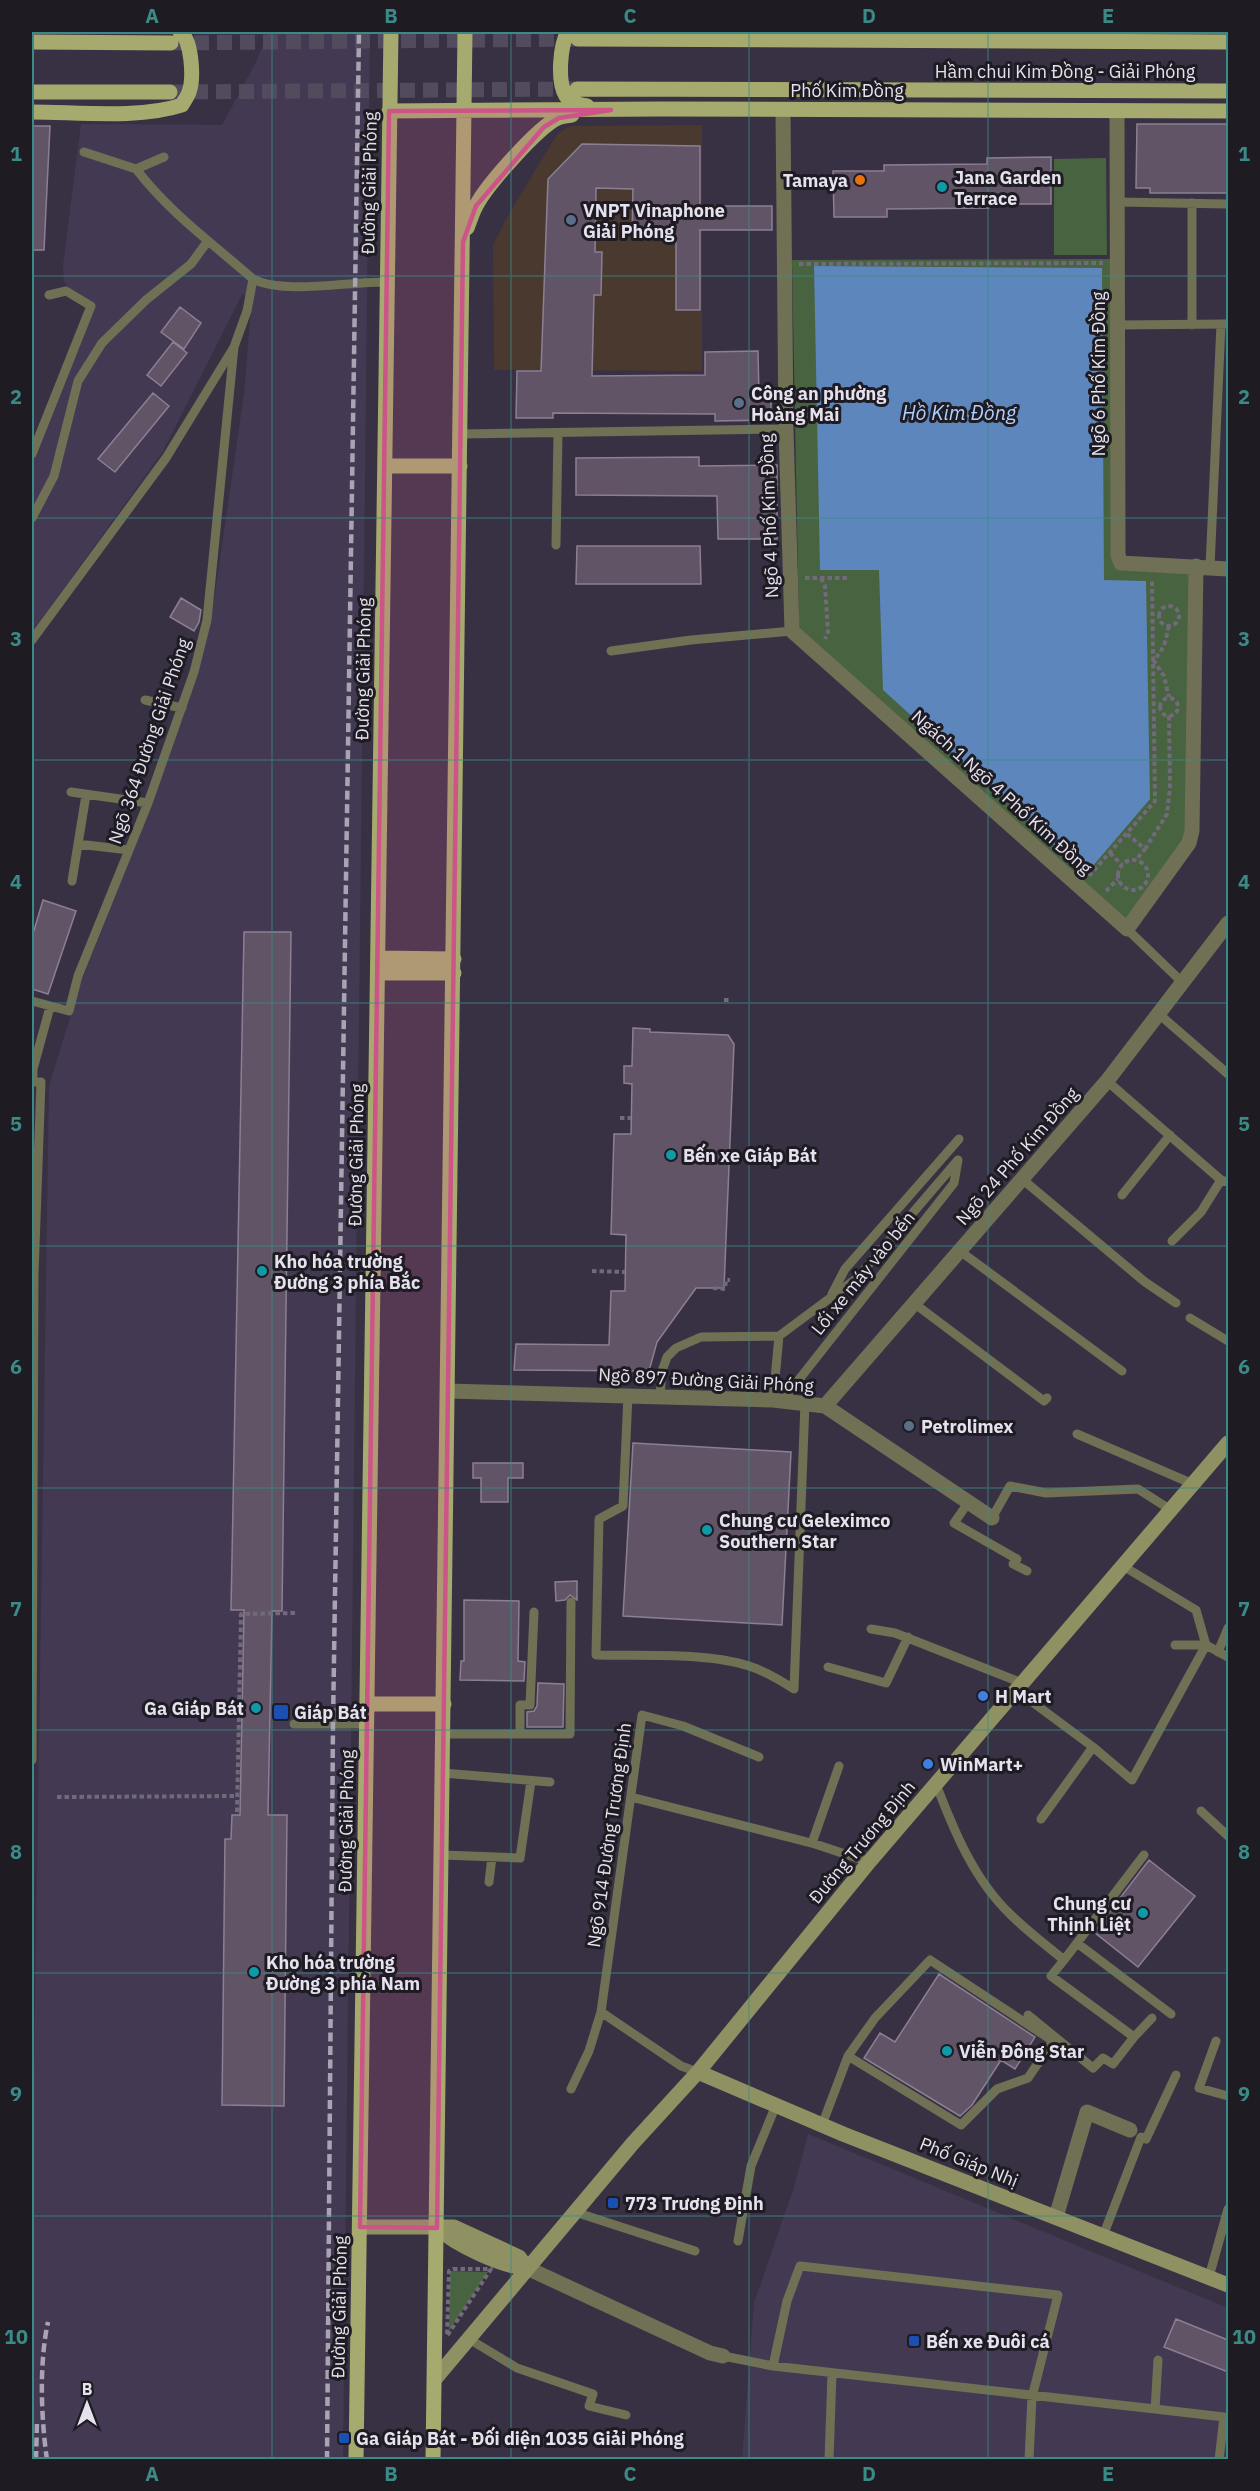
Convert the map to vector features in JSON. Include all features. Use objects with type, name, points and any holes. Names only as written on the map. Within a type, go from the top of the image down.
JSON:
[{"type":"main road","name":"Đường Giải Phóng","points":[[356,2460],[391,32]]},
{"type":"main road","points":[[434,2460],[465,32]]},
{"type":"main road","points":[[32,42],[185,35],[190,48],[190,91],[182,105],[166,111],[32,112]]},
{"type":"main road","points":[[573,35],[562,42],[562,85],[567,98],[579,105],[610,110]]},
{"type":"main road","name":"Hầm chui Kim Đồng - Giải Phóng","points":[[573,35],[1228,42]]},
{"type":"main road","name":"Hầm chui Kim Đồng - Giải Phóng","points":[[577,89],[1228,91]]},
{"type":"main road","points":[[32,92],[170,92]]},
{"type":"main road","points":[[463,242],[476,206],[490,185],[544,127],[558,118],[610,110]]},
{"type":"main road","name":"Phố Kim Đồng","points":[[389,111],[1228,111]]},
{"type":"main road","points":[[386,466],[460,466]]},
{"type":"main road","points":[[379,965],[454,966]]},
{"type":"main road","name":"Đường Trương Định","points":[[435,2379],[527,2268],[698,2072],[869,1862],[1228,1444]]},
{"type":"main road","points":[[368,1704],[444,1704]]},
{"type":"main road","name":"Phố Giáp Nhị","points":[[698,2072],[822,2125],[1228,2285]]},
{"type":"main road","points":[[360,2227],[453,2227],[519,2257],[527,2268]]},
{"type":"street","name":"Ngõ 4 Phố Kim Đồng","points":[[783,110],[786,429],[792,631]]},
{"type":"street","name":"Ngõ 6 Phố Kim Đồng","points":[[1117,111],[1118,555],[1121,562],[1228,569]]},
{"type":"street","points":[[1127,929],[1189,843],[1192,831],[1203,567]]},
{"type":"street","name":"Ngách 1 Ngõ 4 Phố Kim Đồng","points":[[792,631],[1127,929]]},
{"type":"street","name":"Ngõ 24 Phố Kim Đồng","points":[[825,1406],[1107,1081],[1228,925]]},
{"type":"street","name":"Ngõ 897 Đường Giải Phóng","points":[[448,1391],[777,1400],[825,1406],[992,1518]]},
{"type":"street","points":[[1056,2217],[1088,2112],[1130,2130]]},
{"type":"street","points":[[527,2268],[710,2353],[723,2356]]},
{"type":"lane","points":[[84,152],[136,170],[158,196],[207,242],[259,282],[288,286],[388,282]]},
{"type":"lane","points":[[136,170],[164,157]]},
{"type":"lane","points":[[1118,202],[1228,204]]},
{"type":"lane","points":[[1192,203],[1192,325]]},
{"type":"lane","points":[[32,518],[54,476],[78,381],[102,343],[146,300],[190,264],[207,242]]},
{"type":"lane","points":[[32,640],[166,458],[234,347],[248,311],[253,279]]},
{"type":"lane","points":[[32,454],[91,306],[66,291],[49,296]]},
{"type":"lane","points":[[1118,325],[1225,324],[1203,567]]},
{"type":"lane","name":"Ngõ 364 Đường Giải Phóng","points":[[50,1007],[69,1011],[78,976],[148,803],[182,708],[207,620],[234,347]]},
{"type":"lane","points":[[461,434],[786,429]]},
{"type":"lane","points":[[556,545],[558,434]]},
{"type":"lane","points":[[610,651],[691,640],[792,631]]},
{"type":"lane","points":[[145,700],[182,708]]},
{"type":"lane","points":[[71,792],[148,803]]},
{"type":"lane","points":[[72,880],[86,795]]},
{"type":"lane","points":[[78,843],[129,850]]},
{"type":"lane","name":"Ngách 1 Ngõ 4 Phố Kim Đồng","points":[[1127,929],[1183,983]]},
{"type":"lane","points":[[32,1001],[50,1007],[33,1069],[35,1082],[32,1760]]},
{"type":"lane","points":[[1160,1015],[1228,1074]]},
{"type":"lane","points":[[1107,1081],[1225,1181],[1201,1212],[1172,1241]]},
{"type":"lane","points":[[1122,1195],[1170,1135]]},
{"type":"lane","points":[[660,1396],[662,1371],[667,1357],[676,1348],[701,1337],[779,1336],[831,1296],[845,1269],[958,1139]]},
{"type":"lane","name":"Lối xe máy vào bến","points":[[777,1400],[954,1183],[958,1160],[857,1278],[831,1296]]},
{"type":"lane","points":[[1022,1179],[1145,1282],[1176,1303]]},
{"type":"lane","points":[[960,1251],[1122,1371]]},
{"type":"lane","points":[[915,1304],[1044,1401],[1047,1398]]},
{"type":"lane","points":[[1190,1318],[1228,1341]]},
{"type":"lane","points":[[777,1400],[779,1336]]},
{"type":"lane","points":[[628,1395],[623,1506],[599,1520],[596,1655],[722,1660],[748,1665],[774,1676],[794,1689],[805,1403]]},
{"type":"lane","points":[[1077,1434],[1193,1484]]},
{"type":"lane","points":[[992,1518],[1010,1486],[1046,1493],[1138,1489],[1171,1510]]},
{"type":"lane","points":[[968,1503],[954,1523],[1017,1559],[1013,1564],[1027,1571]]},
{"type":"lane","points":[[870,1629],[908,1637],[1019,1687],[1132,1779],[1206,1645],[1196,1610],[1124,1566]]},
{"type":"lane","points":[[444,1734],[570,1734],[571,1602]]},
{"type":"lane","points":[[520,1734],[520,1705],[530,1705],[534,1612]]},
{"type":"lane","points":[[1218,1652],[1228,1628]]},
{"type":"lane","points":[[828,1667],[886,1683],[908,1637]]},
{"type":"lane","points":[[1175,1645],[1206,1645],[1228,1657]]},
{"type":"lane","name":"Ngõ 914 Đường Trương Định","points":[[571,2089],[589,2051],[601,2012],[642,1715],[683,1726],[759,1757]]},
{"type":"lane","points":[[294,1724],[367,1724]]},
{"type":"lane","points":[[1041,1819],[1093,1747]]},
{"type":"lane","points":[[812,1843],[839,1766]]},
{"type":"lane","points":[[443,1773],[550,1782]]},
{"type":"lane","points":[[442,1855],[520,1858],[531,1781]]},
{"type":"lane","points":[[936,1784],[971,1864],[993,1895],[1011,1915],[1064,1960]]},
{"type":"lane","points":[[631,1797],[812,1843],[869,1862]]},
{"type":"lane","points":[[1201,1811],[1228,1836]]},
{"type":"lane","points":[[1134,2037],[1051,1976],[1144,1855]]},
{"type":"lane","points":[[489,1882],[492,1857]]},
{"type":"lane","points":[[1077,1942],[1171,2014]]},
{"type":"lane","points":[[822,2125],[848,2056],[875,2018],[930,1960],[1053,2040],[1028,2078],[997,2090],[961,2125],[848,2056]]},
{"type":"lane","points":[[601,2012],[681,2066],[698,2072]]},
{"type":"lane","points":[[1028,2015],[1093,2068],[1103,2058],[1113,2064],[1152,2018]]},
{"type":"lane","points":[[1216,2041],[1198,2088],[1228,2096]]},
{"type":"lane","points":[[1103,2236],[1141,2137],[1146,2139],[1176,2075]]},
{"type":"lane","points":[[738,2241],[751,2166],[776,2105]]},
{"type":"lane","points":[[1209,2277],[1228,2209]]},
{"type":"lane","points":[[575,2212],[695,2251]]},
{"type":"lane","points":[[773,2366],[787,2301],[800,2266],[1058,2295],[1032,2397],[1029,2460]]},
{"type":"lane","points":[[469,2339],[517,2368],[593,2394],[589,2406],[626,2415]]},
{"type":"lane","points":[[723,2356],[773,2366],[1224,2417],[1219,2460]]},
{"type":"lane","points":[[1155,2409],[1158,2360]]},
{"type":"lane","points":[[830,2460],[832,2373]]},
{"type":"path","points":[[796,264],[1107,263]]},
{"type":"path","points":[[1085,881],[1155,801],[1157,706],[1152,575]]},
{"type":"path","points":[[804,578],[849,578]]},
{"type":"path","points":[[821,578],[825,586],[828,633],[822,643]]},
{"type":"path","points":[[1164,608],[1175,608],[1179,617],[1178,621],[1169,626],[1164,625],[1159,617],[1164,608]]},
{"type":"path","points":[[1153,617],[1159,617]]},
{"type":"path","points":[[1154,662],[1164,646],[1169,626]]},
{"type":"path","points":[[1154,662],[1164,676],[1170,697],[1178,701],[1179,706],[1178,711],[1169,716],[1164,715],[1157,706]]},
{"type":"path","points":[[1157,706],[1161,701],[1170,697]]},
{"type":"path","points":[[1136,860],[1167,814],[1170,787],[1169,716]]},
{"type":"path","points":[[1127,834],[1145,849]]},
{"type":"path","points":[[1110,853],[1123,865]]},
{"type":"path","points":[[1136,860],[1148,871],[1148,879],[1144,886],[1137,890],[1129,890],[1122,886],[1118,879],[1119,871],[1129,861],[1136,860]]},
{"type":"path","points":[[1101,895],[1118,879]]},
{"type":"path","points":[[724,1000],[731,1000]]},
{"type":"path","points":[[620,1118],[631,1118]]},
{"type":"path","points":[[592,1271],[625,1272]]},
{"type":"path","points":[[713,1288],[725,1289],[726,1280],[730,1280]]},
{"type":"path","points":[[237,1812],[241,1614],[296,1613]]},
{"type":"path","points":[[57,1797],[237,1796]]},
{"type":"path","points":[[453,2269],[491,2269],[447,2336],[449,2271],[453,2269]]},
{"type":"highlighted area","points":[[611,110],[559,118],[544,127],[476,206],[463,242],[437,2228],[360,2227],[389,111]]},
{"type":"shaded area","points":[[268,32],[370,32],[343,2459],[32,2459],[32,2203],[49,1086],[82,979],[104,925],[212,614],[244,394],[252,296],[242,295],[162,453],[32,632],[32,462],[93,305],[73,293],[64,282],[63,265],[81,124],[222,125],[256,62]]},
{"type":"shaded area","points":[[702,125],[702,371],[494,370],[493,245],[507,217],[558,133],[570,126]]},
{"type":"shaded area","points":[[808,2134],[1228,2308],[1228,2459],[742,2460],[754,2303],[794,2187]]},
{"type":"green space","points":[[1106,158],[1107,255],[1054,255],[1054,159]]},
{"type":"green space","name":"Hồ Kim Đồng","points":[[1113,259],[1113,559],[1190,572],[1187,832],[1183,841],[1125,921],[799,629],[792,260]]},
{"type":"green space","points":[[450,2271],[488,2272],[449,2331]]},
{"type":"water","name":"Hồ Kim Đồng","points":[[814,266],[1102,268],[1104,580],[1146,581],[1150,799],[1086,874],[883,690],[879,570],[820,570]]},
{"type":"building","points":[[1137,124],[1228,124],[1228,193],[1150,193],[1150,188],[1136,188]]},
{"type":"building","points":[[32,126],[50,126],[44,250],[32,250]]},
{"type":"building","points":[[582,144],[700,146],[700,206],[772,206],[772,230],[700,230],[700,310],[676,310],[676,237],[632,237],[633,189],[596,188],[595,252],[602,252],[601,295],[594,295],[592,376],[705,375],[705,352],[758,351],[759,396],[771,396],[771,420],[715,421],[715,414],[553,413],[553,418],[516,418],[517,371],[541,371],[548,179]]},
{"type":"building","name":"Jana Garden Terrace","points":[[1051,157],[1051,204],[989,204],[989,208],[887,209],[887,217],[834,217],[833,171],[884,171],[884,165],[987,164],[987,158]]},
{"type":"building","points":[[180,307],[201,323],[184,349],[161,332]]},
{"type":"building","points":[[173,342],[187,353],[161,386],[147,375]]},
{"type":"building","points":[[153,393],[169,406],[115,472],[98,459]]},
{"type":"building","points":[[699,457],[699,466],[777,465],[777,539],[718,539],[717,496],[576,495],[576,458]]},
{"type":"building","points":[[577,546],[700,546],[701,584],[576,584]]},
{"type":"building","points":[[181,598],[201,610],[199,622],[194,631],[170,617]]},
{"type":"building","points":[[43,900],[76,911],[48,994],[32,989],[32,937]]},
{"type":"building","points":[[244,932],[291,932],[282,1611],[272,1611],[268,1815],[287,1815],[284,2106],[222,2105],[225,1839],[231,1839],[232,1815],[240,1815],[244,1610],[231,1610]]},
{"type":"building","name":"Bến xe Giáp Bát","points":[[633,1028],[650,1029],[650,1032],[728,1035],[734,1044],[724,1288],[696,1288],[657,1342],[649,1371],[514,1370],[516,1344],[609,1345],[611,1291],[625,1291],[626,1235],[611,1234],[614,1134],[631,1134],[632,1084],[624,1083],[624,1066],[632,1066]]},
{"type":"building","name":"Chung cư Geleximco Southern Star","points":[[633,1443],[791,1452],[782,1625],[623,1616]]},
{"type":"building","points":[[473,1463],[523,1463],[523,1478],[508,1478],[508,1502],[481,1502],[481,1478],[473,1478]]},
{"type":"building","points":[[577,1581],[577,1600],[570,1595],[565,1600],[556,1601],[555,1582]]},
{"type":"building","points":[[464,1600],[519,1601],[518,1661],[525,1662],[524,1681],[460,1680],[461,1661],[464,1661]]},
{"type":"building","points":[[538,1683],[564,1684],[563,1727],[527,1727],[527,1712],[534,1711],[537,1706]]},
{"type":"building","name":"Chung cư Thịnh Liệt","points":[[1149,1860],[1195,1896],[1138,1967],[1094,1932]]},
{"type":"building","name":"Viễn Đông Star","points":[[939,1974],[1035,2037],[1015,2069],[1001,2060],[972,2105],[960,2116],[864,2058],[880,2033],[895,2042]]},
{"type":"building","points":[[1176,2319],[1228,2340],[1228,2372],[1164,2347]]},
{"type":"tunnel","points":[[171,43],[578,39]]},
{"type":"tunnel","points":[[170,92],[575,89]]},
{"type":"railway","points":[[327,2460],[333,1724],[359,32]]},
{"type":"railway","points":[[47,2460],[42,2391],[43,2355],[48,2322]]},
{"type":"railway","points":[[36,2460],[37,2421]]},
{"type":"place","name":"Tamaya","points":[[860,180]]},
{"type":"place","name":"Jana Garden Terrace","points":[[942,187]]},
{"type":"place","name":"VNPT Vinaphone Giải Phóng","points":[[571,220]]},
{"type":"place","name":"Công an phường Hoàng Mai","points":[[739,403]]},
{"type":"place","name":"Bến xe Giáp Bát","points":[[671,1155]]},
{"type":"place","name":"Kho hóa trường Đường 3 phía Bắc","points":[[262,1271]]},
{"type":"place","name":"Petrolimex","points":[[909,1426]]},
{"type":"place","name":"Chung cư Geleximco Southern Star","points":[[707,1530]]},
{"type":"place","name":"H Mart","points":[[983,1696]]},
{"type":"place","name":"Ga Giáp Bát","points":[[256,1708]]},
{"type":"place","name":"Giáp Bát","points":[[281,1712]]},
{"type":"place","name":"WinMart+","points":[[928,1764]]},
{"type":"place","name":"Chung cư Thịnh Liệt","points":[[1143,1913]]},
{"type":"place","name":"Kho hóa trường Đường 3 phía Nam","points":[[254,1972]]},
{"type":"place","name":"Viễn Đông Star","points":[[947,2051]]},
{"type":"place","name":"773 Trương Định","points":[[613,2203]]},
{"type":"place","name":"Bến xe Đuôi cá","points":[[914,2341]]},
{"type":"place","name":"Ga Giáp Bát - Đối diện 1035 Giải Phóng","points":[[344,2438]]}]
